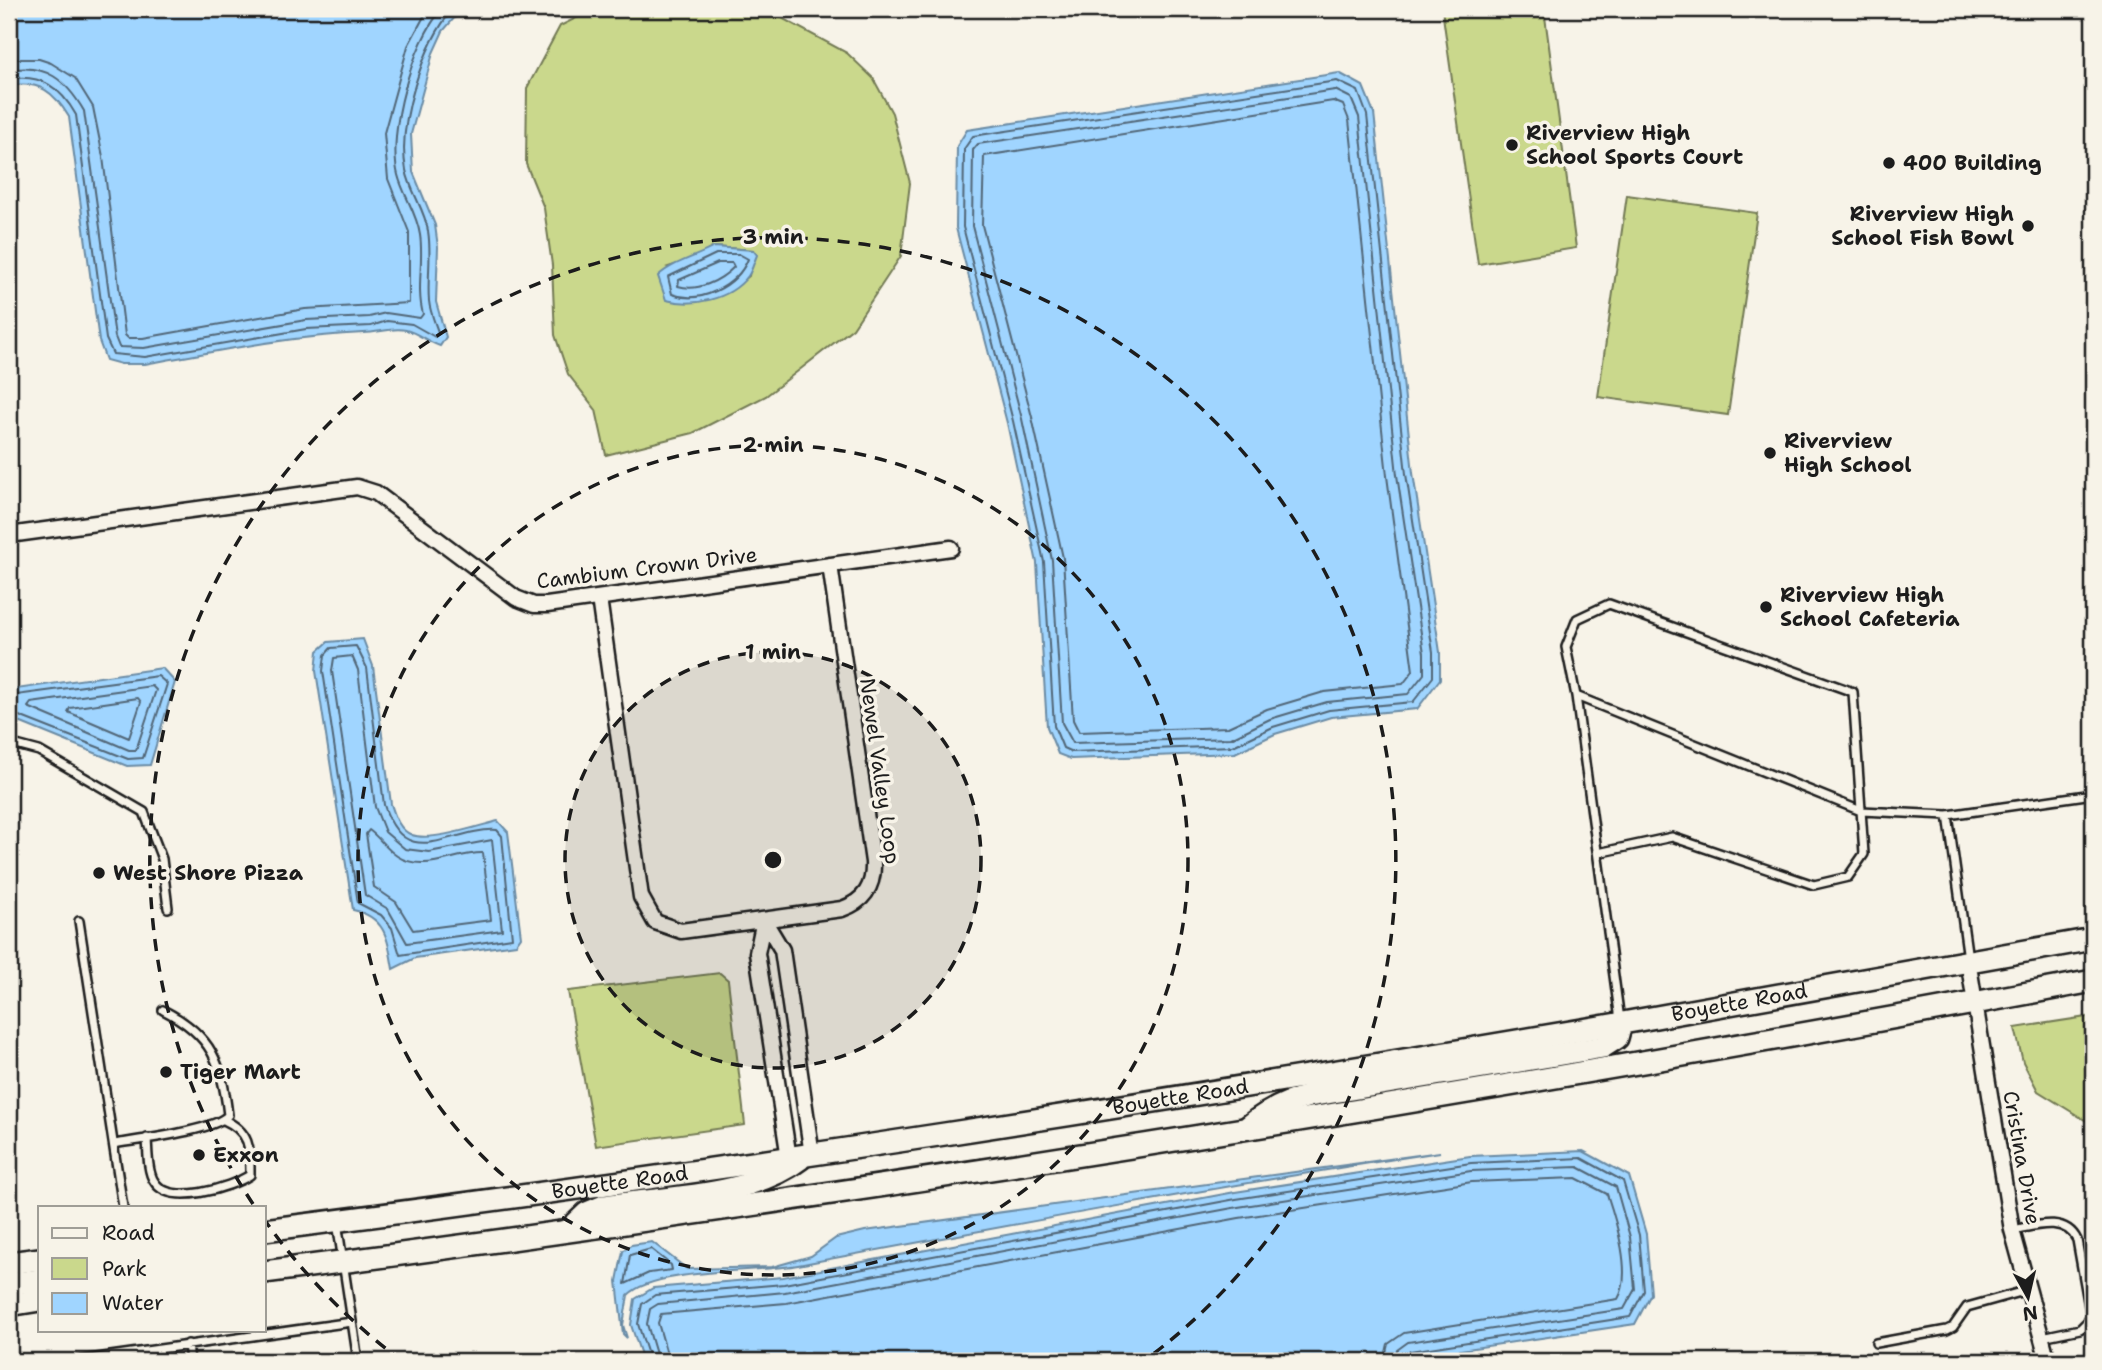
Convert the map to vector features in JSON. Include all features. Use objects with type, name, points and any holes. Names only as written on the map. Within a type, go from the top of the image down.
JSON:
[{"type":"main road","name":"Boyette Road","points":[[266,1230],[802,1156],[1621,1023],[2093,939]]},
{"type":"main road","name":"Boyette Road","points":[[266,1272],[569,1230],[1245,1129],[2093,981]]},
{"type":"main road","points":[[1245,1129],[1263,1115],[1289,1101],[1309,1096],[1603,1046],[1617,1038],[1621,1023]]},
{"type":"main road","points":[[569,1230],[587,1213],[604,1206],[737,1187],[774,1176],[802,1156]]},
{"type":"main road","points":[[9,1263],[38,1259]]},
{"type":"main road","points":[[9,1284],[38,1280]]},
{"type":"main road","points":[[9,1304],[38,1300]]},
{"type":"street","name":"Cambium Crown Drive","points":[[9,535],[357,487],[376,493],[525,602],[547,605],[951,548]]},
{"type":"street","name":"Newel Valley Loop","points":[[599,598],[641,897],[646,911],[654,922],[681,931],[764,920],[853,905],[863,899],[874,876],[830,565]]},
{"type":"street","points":[[764,920],[757,953],[802,1156]]},
{"type":"street","points":[[764,920],[782,950],[802,1156]]},
{"type":"street","name":"Cristina Drive","points":[[1968,960],[2012,1230],[2048,1361]]},
{"type":"lane","points":[[1598,853],[1672,837],[1814,884],[1848,877],[1864,854],[1853,692],[1609,604],[1577,619],[1566,647],[1576,696],[1621,1023]]},
{"type":"lane","points":[[1576,696],[1861,811],[1948,815],[2093,794]]},
{"type":"lane","points":[[9,743],[39,751],[144,812],[162,859],[167,908]]},
{"type":"lane","points":[[1948,815],[1968,960]]},
{"type":"lane","points":[[79,921],[96,1048],[123,1206]]},
{"type":"lane","points":[[114,1144],[224,1120],[228,1115],[225,1091],[211,1047],[186,1022],[163,1010]]},
{"type":"lane","points":[[147,1138],[152,1180],[160,1189],[176,1194],[200,1193],[250,1175],[250,1145],[244,1133],[224,1120]]},
{"type":"lane","points":[[337,1221],[359,1361]]},
{"type":"lane","points":[[2012,1230],[2042,1224],[2061,1225],[2074,1234],[2077,1240],[2091,1318],[2088,1324],[2080,1329],[2042,1338]]},
{"type":"lane","points":[[1876,1343],[1947,1330],[1953,1327],[1967,1307],[2029,1290]]},
{"type":"lane","points":[[75,1361],[352,1322]]},
{"type":"lane","points":[[188,1344],[190,1361]]},
{"type":"green space","points":[[594,9],[765,9],[847,53],[873,78],[892,113],[910,183],[901,256],[853,328],[766,396],[693,433],[606,455],[596,410],[568,374],[555,335],[552,265],[544,208],[526,164],[527,88],[560,26]],"holes":[[[714,247],[753,250],[749,276],[729,292],[668,267],[690,260]]]},
{"type":"green space","name":"Riverview High School Sports Court","points":[[1442,9],[1544,9],[1576,248],[1478,264]]},
{"type":"green space","points":[[1627,195],[1757,213],[1728,415],[1598,397]]},
{"type":"green space","points":[[720,973],[728,980],[745,1125],[596,1146],[568,991]]},
{"type":"green space","points":[[2093,1016],[2093,1125],[2038,1091],[2023,1062],[2015,1028]]},
{"type":"water","points":[[9,9],[462,9],[443,31],[433,53],[411,134],[413,172],[435,225],[438,247],[436,302],[446,337],[440,346],[410,331],[395,329],[281,341],[145,364],[121,364],[106,360],[99,341],[69,117],[58,101],[45,90],[29,85],[9,86]]},
{"type":"water","points":[[1339,73],[1363,86],[1374,113],[1413,473],[1440,652],[1440,679],[1417,709],[1331,717],[1275,734],[1235,753],[1071,759],[1058,754],[1047,727],[1037,563],[1007,423],[956,228],[957,146],[967,130]]},
{"type":"water","points":[[714,247],[753,250],[757,255],[748,276],[731,291],[710,300],[688,303],[666,300],[658,276],[678,263]]},
{"type":"water","points":[[363,639],[373,666],[391,804],[398,822],[408,833],[420,837],[455,832],[498,821],[508,832],[521,937],[516,944],[415,958],[393,969],[384,931],[372,918],[353,910],[316,671],[318,651],[328,642]]},
{"type":"water","points":[[162,668],[175,682],[150,765],[127,766],[9,718],[9,690]]},
{"type":"water","points":[[1583,1151],[1629,1176],[1646,1234],[1651,1294],[1635,1324],[1387,1361],[643,1361],[631,1325],[635,1299],[653,1288],[783,1277],[1235,1192],[1470,1156]]},
{"type":"water","points":[[1440,1152],[1038,1220],[798,1265],[660,1280],[641,1286],[628,1295],[623,1325],[627,1338],[623,1334],[617,1281],[623,1251],[631,1245],[652,1242],[687,1269],[772,1267],[811,1256],[836,1238],[865,1231]]},
{"type":"place","name":"Riverview High School Sports Court","points":[[1512,145]]},
{"type":"place","name":"400 Building","points":[[1889,163]]},
{"type":"place","name":"Riverview High School Fish Bowl","points":[[2028,226]]},
{"type":"place","name":"Riverview High School","points":[[1770,453]]},
{"type":"place","name":"Riverview High School Cafeteria","points":[[1766,607]]},
{"type":"place","name":"West Shore Pizza","points":[[99,873]]},
{"type":"place","name":"Tiger Mart","points":[[166,1072]]},
{"type":"place","name":"Exxon","points":[[199,1155]]}]
